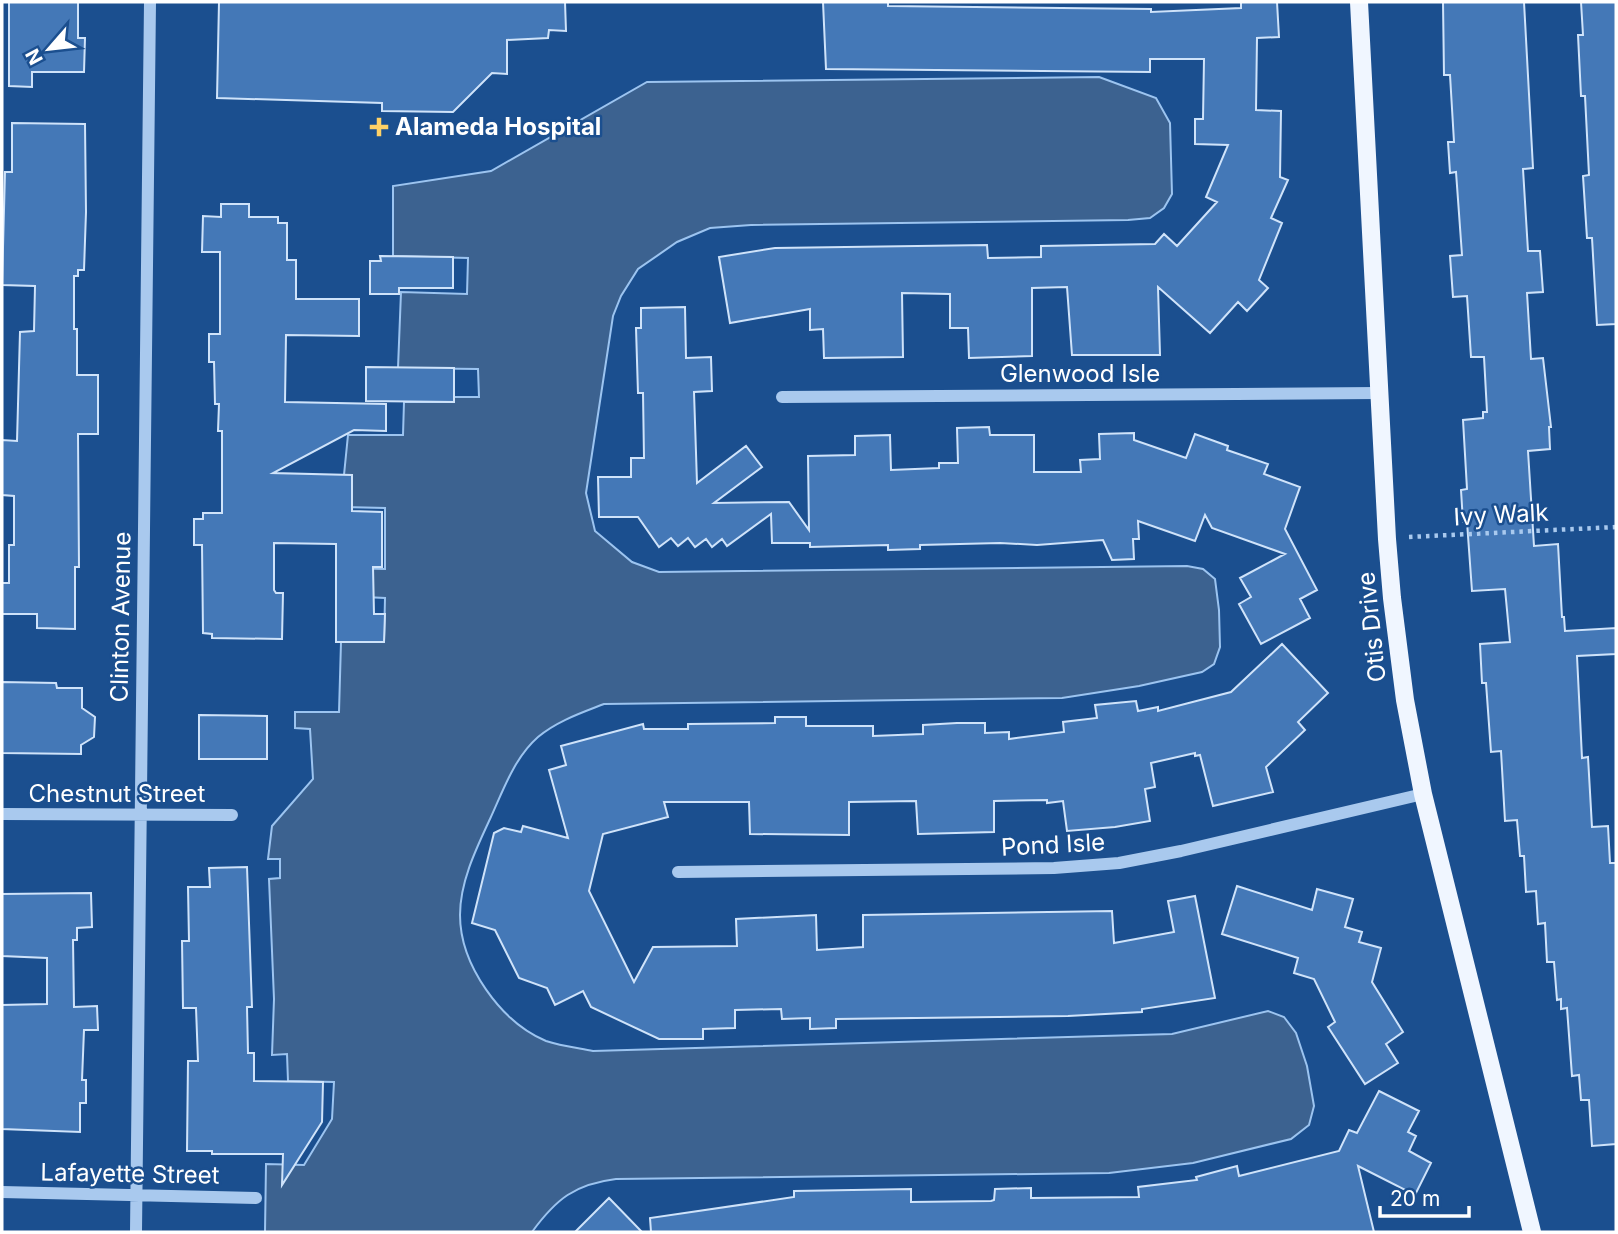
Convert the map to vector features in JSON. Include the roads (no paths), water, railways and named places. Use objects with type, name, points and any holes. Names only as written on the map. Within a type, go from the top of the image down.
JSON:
[{"type":"main road","name":"Otis Drive","points":[[1359,2],[1387,538],[1400,667],[1423,794],[1532,1232]]},
{"type":"street","name":"Clinton Avenue","points":[[136,1232],[150,2]]},
{"type":"street","name":"Glenwood Isle","points":[[782,397],[1379,393]]},
{"type":"street","name":"Pond Isle","points":[[678,872],[1054,868],[1119,863],[1423,794]]},
{"type":"street","name":"Chestnut Street","points":[[2,814],[232,815]]},
{"type":"street","name":"Lafayette Street","points":[[2,1192],[256,1198]]},
{"type":"water","points":[[1099,77],[1156,98],[1170,123],[1172,194],[1164,208],[1150,218],[1128,220],[751,225],[710,228],[677,242],[638,269],[621,296],[613,316],[586,493],[595,531],[632,562],[659,572],[1187,566],[1203,569],[1215,579],[1219,610],[1220,647],[1214,664],[1202,672],[1139,686],[1062,698],[604,704],[553,726],[538,737],[522,755],[505,786],[470,866],[461,903],[462,934],[475,972],[499,1006],[514,1020],[546,1041],[593,1051],[1172,1034],[1268,1011],[1284,1017],[1296,1033],[1307,1066],[1314,1106],[1309,1125],[1291,1139],[1193,1163],[1109,1173],[616,1179],[589,1185],[568,1195],[549,1210],[532,1232],[265,1232],[266,1164],[304,1165],[332,1119],[334,1082],[288,1081],[287,1054],[272,1055],[274,999],[269,879],[280,878],[280,859],[268,859],[272,826],[313,779],[310,729],[295,728],[295,712],[339,712],[341,642],[384,642],[385,598],[344,596],[344,568],[385,569],[385,508],[344,507],[352,499],[352,476],[344,475],[348,435],[403,435],[404,402],[454,402],[454,397],[479,397],[478,369],[398,368],[401,292],[467,294],[468,258],[393,256],[393,186],[491,171],[647,82]]},
{"type":"place","name":"Alameda Hospital","points":[[379,127]]}]
